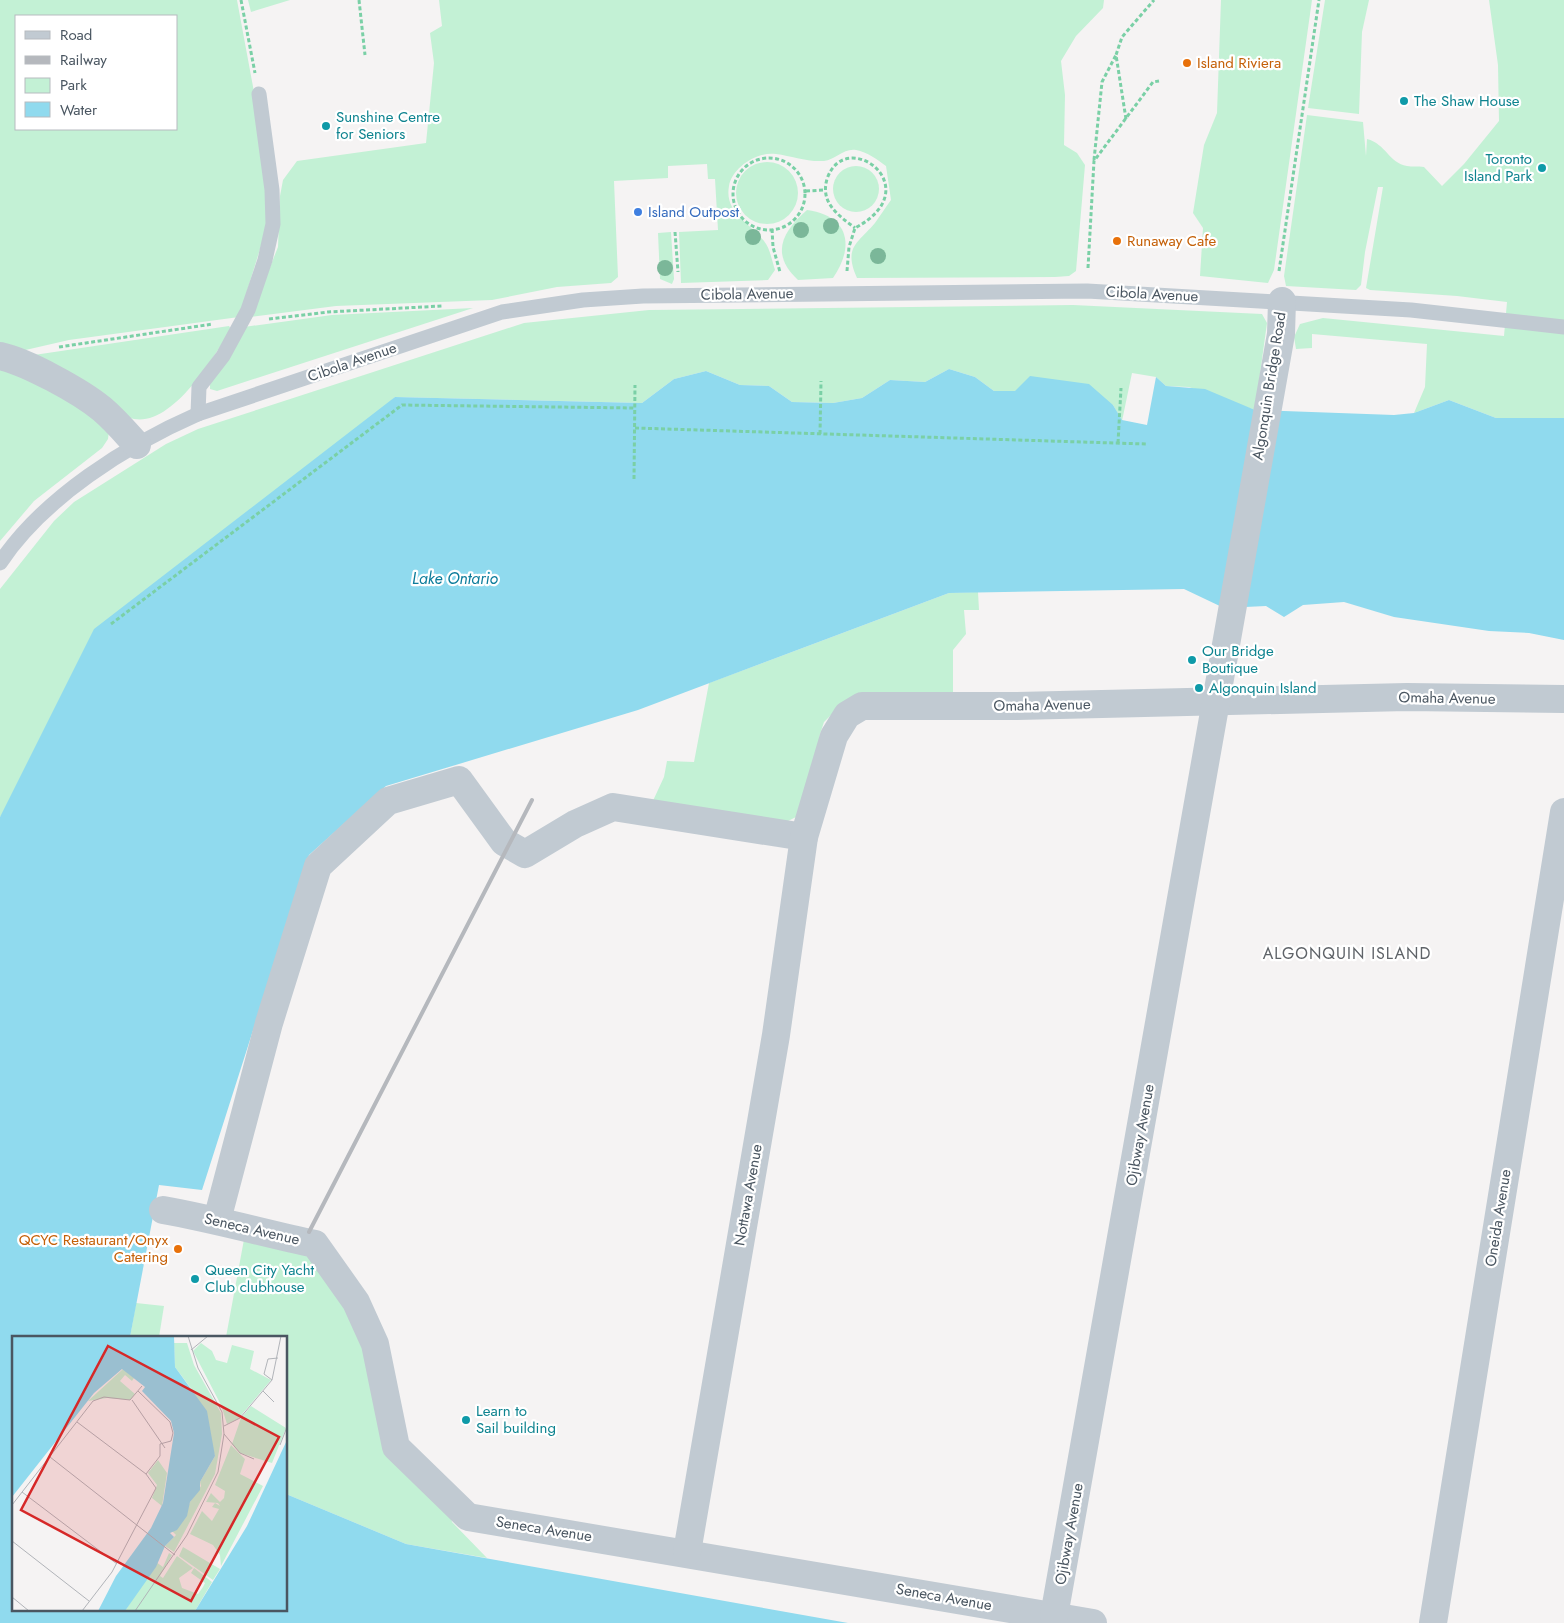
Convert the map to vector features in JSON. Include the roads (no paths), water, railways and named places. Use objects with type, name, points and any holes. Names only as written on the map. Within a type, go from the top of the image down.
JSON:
[{"type":"street","name":"Algonquin Bridge Road","points":[[1224,654],[1280,334],[1282,301]]},
{"type":"street","points":[[0,356],[10,358],[57,381],[101,408],[137,445]]},
{"type":"street","name":"Ojibway Avenue","points":[[1054,1616],[1224,654]]},
{"type":"street","name":"Omaha Avenue","points":[[804,837],[834,736],[847,716],[862,706],[1017,706],[1407,697],[1564,699]]},
{"type":"street","points":[[217,1220],[269,1023],[318,866],[388,801],[459,780],[504,842],[525,854],[575,824],[613,807],[804,837]]},
{"type":"street","name":"Oneida Avenue","points":[[1433,1623],[1564,812]]},
{"type":"street","name":"Nottawa Avenue","points":[[687,1552],[776,1035],[804,837]]},
{"type":"street","name":"Seneca Avenue","points":[[163,1210],[217,1220],[315,1244],[356,1302],[376,1344],[396,1447],[468,1517],[687,1552],[1093,1623]]},
{"type":"lane","points":[[198,414],[200,388],[223,356],[248,310],[273,224],[272,190],[259,94]]},
{"type":"lane","name":"Cibola Avenue","points":[[0,563],[14,542],[40,513],[67,491],[166,428],[198,414],[502,312],[584,300],[679,295],[1087,291],[1411,310],[1564,327]]},
{"type":"water","name":"Lake Ontario","points":[[949,369],[975,377],[994,391],[1015,391],[1030,376],[1089,384],[1113,405],[1122,420],[1147,425],[1156,377],[1166,386],[1205,389],[1255,410],[1394,415],[1414,413],[1449,400],[1496,418],[1564,418],[1564,640],[1529,633],[1489,631],[1394,617],[1344,602],[1303,605],[1284,617],[1266,606],[1224,608],[1184,589],[949,593],[638,710],[386,786],[309,855],[202,1190],[159,1185],[130,1336],[12,1336],[12,1610],[288,1610],[288,1495],[406,1544],[848,1623],[0,1623],[0,817],[94,629],[395,397],[642,403],[674,379],[706,371],[740,385],[769,386],[792,402],[833,403],[862,398],[890,380],[925,382]]},
{"type":"railway","points":[[309,1232],[532,800]]},
{"type":"place","name":"Island Riviera","points":[[1187,63]]},
{"type":"place","name":"The Shaw House","points":[[1404,101]]},
{"type":"place","name":"Sunshine Centre for Seniors","points":[[326,126]]},
{"type":"place","name":"Toronto Island Park","points":[[1542,168]]},
{"type":"place","name":"Island Outpost","points":[[638,212]]},
{"type":"place","name":"Runaway Cafe","points":[[1117,241]]},
{"type":"place","name":"Our Bridge Boutique","points":[[1192,660]]},
{"type":"place","name":"Algonquin Island","points":[[1199,688]]},
{"type":"place","name":"QCYC Restaurant/Onyx Catering","points":[[178,1249]]},
{"type":"place","name":"Queen City Yacht Club clubhouse","points":[[195,1279]]},
{"type":"place","name":"Learn to Sail building","points":[[466,1420]]},
{"type":"district","name":"ALGONQUIN ISLAND","points":[[1347,953]]}]
